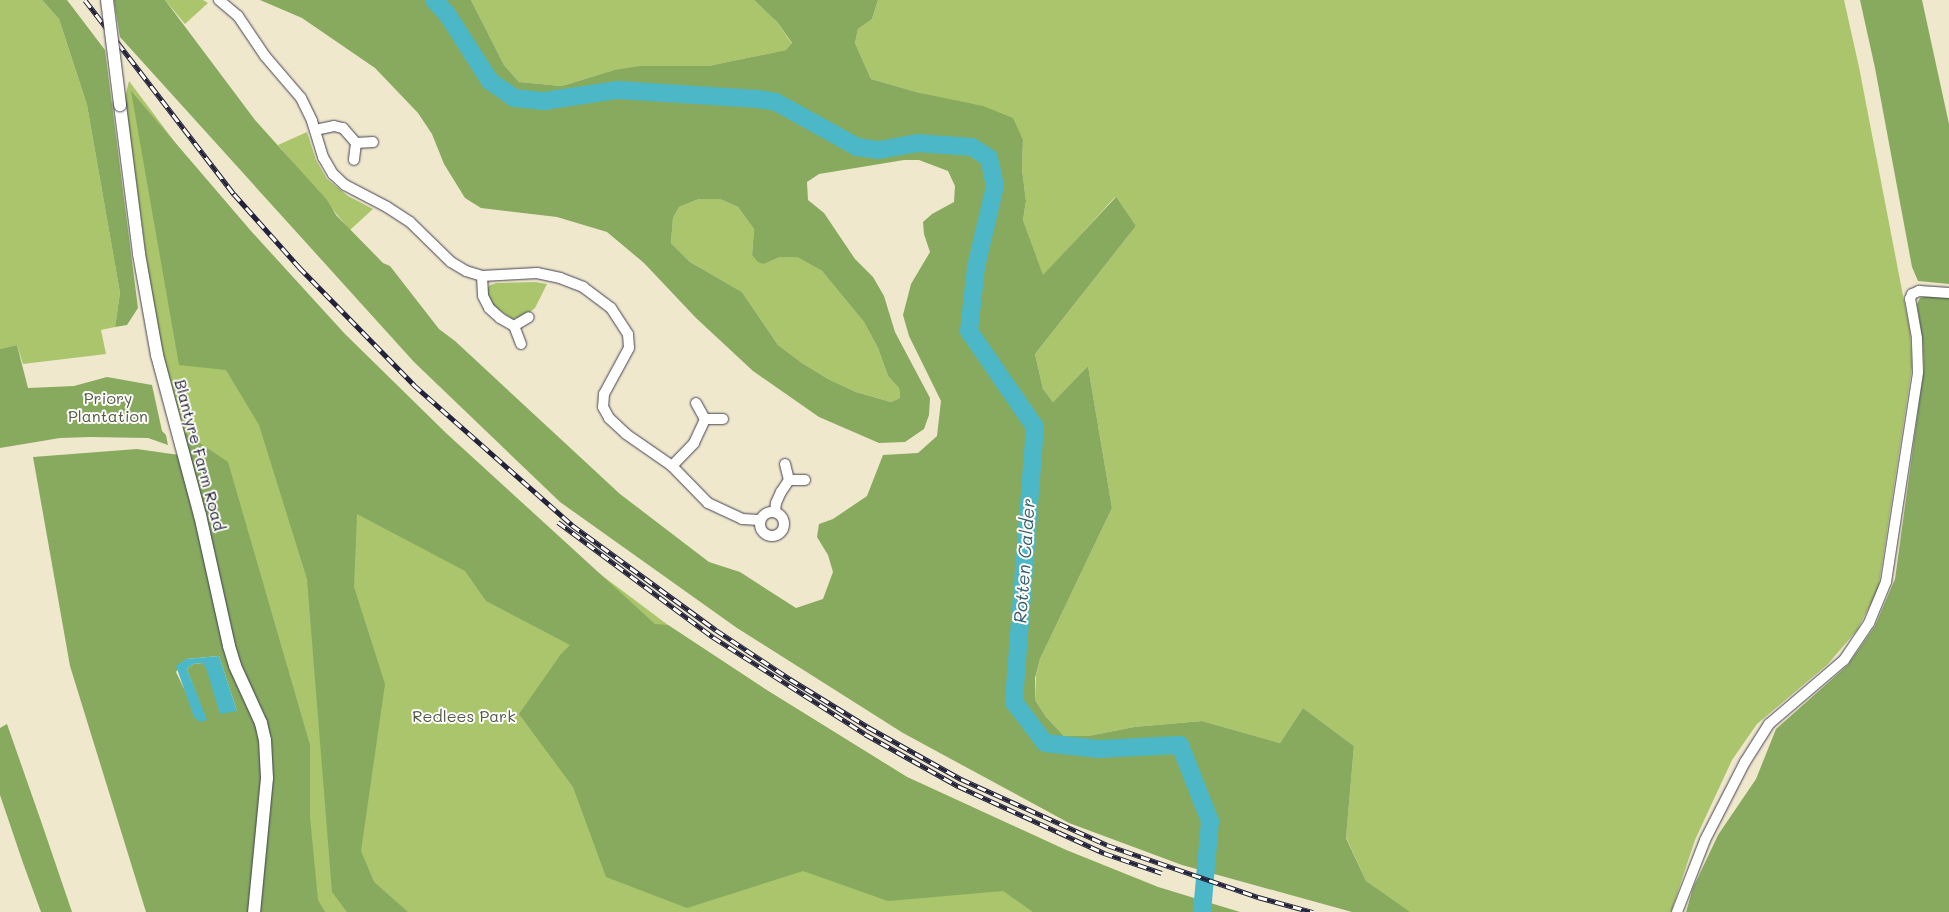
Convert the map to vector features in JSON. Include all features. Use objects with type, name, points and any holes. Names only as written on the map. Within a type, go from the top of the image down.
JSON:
[{"type":"main road","name":"Blantyre Farm Road","points":[[107,0],[139,254],[159,363],[200,515],[229,646],[261,723],[266,740],[267,778],[254,912]]},
{"type":"street","points":[[219,0],[238,16],[265,56],[301,98],[315,130],[323,157],[333,174],[345,185],[387,207],[410,222],[451,262],[482,276],[537,273],[560,278],[583,288],[611,308],[628,334],[629,348],[604,394],[603,407],[609,418],[626,434],[672,466],[708,503],[742,519],[760,520]]},
{"type":"street","points":[[315,130],[334,126],[344,128],[356,143],[354,160]]},
{"type":"street","points":[[356,143],[373,142]]},
{"type":"street","points":[[482,276],[483,296],[489,308],[500,318],[514,326],[521,344]]},
{"type":"street","points":[[1678,912],[1705,840],[1745,762],[1769,724],[1844,660],[1869,623],[1886,582],[1918,372],[1917,338],[1910,299],[1912,294],[1919,291],[1949,292]]},
{"type":"street","points":[[514,326],[529,317]]},
{"type":"street","points":[[696,403],[705,419]]},
{"type":"street","points":[[672,466],[694,443],[705,419]]},
{"type":"street","points":[[705,419],[723,419]]},
{"type":"street","points":[[775,512],[776,503],[789,480],[785,464]]},
{"type":"street","points":[[789,480],[805,480]]},
{"type":"street","points":[[775,512],[780,514],[784,521],[783,529],[777,535],[765,535],[760,528],[760,520],[764,514],[775,512]]},
{"type":"green space","points":[[0,0],[42,0],[59,19],[87,105],[120,293],[115,327],[101,330],[106,354],[23,364],[17,345],[0,349]]},
{"type":"green space","points":[[42,0],[67,0],[105,50],[138,308],[127,325],[115,327],[120,293],[87,105],[59,19]]},
{"type":"green space","points":[[114,0],[165,0],[255,120],[327,200],[336,215],[383,263],[390,266],[439,329],[455,341],[620,494],[709,562],[740,572],[796,608],[823,599],[833,572],[828,555],[817,537],[819,524],[833,519],[867,496],[883,455],[918,453],[937,436],[941,401],[909,336],[903,315],[911,284],[930,252],[924,234],[923,222],[932,214],[954,202],[955,186],[948,171],[919,160],[904,160],[819,174],[807,182],[808,200],[824,213],[855,259],[873,277],[884,296],[895,332],[930,398],[929,415],[924,429],[905,442],[879,443],[819,417],[753,371],[696,318],[644,263],[607,232],[557,217],[481,208],[465,198],[444,164],[432,134],[418,113],[375,68],[302,18],[260,0],[471,0],[504,65],[519,82],[562,86],[614,70],[640,66],[708,66],[786,50],[792,43],[778,23],[754,0],[878,0],[872,19],[858,29],[855,43],[871,79],[920,93],[983,106],[1013,118],[1023,140],[1022,169],[1026,201],[1023,220],[1043,275],[1116,197],[1136,226],[1035,354],[1043,389],[1053,402],[1088,366],[1112,508],[1040,659],[1035,678],[1035,700],[1046,717],[1064,736],[1088,736],[1134,727],[1202,721],[1280,743],[1303,708],[1354,746],[1346,838],[1366,881],[1410,912],[1352,912],[1182,865],[1069,823],[903,733],[737,628],[560,502],[414,362],[120,37]],"holes":[[[699,199],[720,199],[738,207],[754,229],[752,255],[758,262],[764,264],[780,257],[797,257],[822,271],[864,322],[878,348],[888,376],[899,388],[900,398],[891,402],[856,392],[828,379],[802,363],[778,345],[742,292],[690,262],[671,243],[673,218],[679,207]]]},
{"type":"green space","points":[[165,0],[203,0],[208,3],[185,24]]},
{"type":"green space","points":[[471,0],[754,0],[778,23],[792,44],[786,50],[708,66],[614,70],[562,86],[519,82],[504,65]]},
{"type":"green space","points":[[878,0],[1844,0],[1859,67],[1910,332],[1912,367],[1878,590],[1857,630],[1828,664],[1757,724],[1732,760],[1695,840],[1671,912],[1410,912],[1404,910],[1366,881],[1346,837],[1354,746],[1303,708],[1280,743],[1202,721],[1134,727],[1088,736],[1064,736],[1046,717],[1035,700],[1036,675],[1040,659],[1112,508],[1088,366],[1053,402],[1043,389],[1035,354],[1136,226],[1115,197],[1043,276],[1023,220],[1026,201],[1022,169],[1023,140],[920,93],[871,79],[855,43],[858,29],[872,19]]},
{"type":"green space","points":[[1860,0],[1922,0],[1949,124],[1949,284],[1918,281],[1912,267],[1875,68]]},
{"type":"green space","name":"Redlees Park","points":[[129,81],[240,229],[417,413],[552,538],[668,625],[765,689],[907,777],[1066,850],[1156,886],[1160,912],[259,912],[242,670],[165,363],[151,294],[125,97]]},
{"type":"green space","name":"Redlees Park","points":[[131,91],[251,231],[345,334],[446,433],[655,624],[668,625],[765,689],[907,777],[1066,850],[1155,886],[1240,912],[1033,912],[1003,891],[888,901],[803,871],[687,908],[606,877],[573,787],[519,714],[561,654],[570,645],[486,601],[465,571],[357,514],[354,587],[385,684],[361,851],[374,882],[408,912],[347,912],[332,892],[307,579],[259,425],[226,370],[179,365]]},
{"type":"green space","points":[[307,132],[316,160],[327,179],[348,196],[373,209],[350,230],[278,145]]},
{"type":"green space","points":[[699,199],[720,199],[738,207],[754,229],[752,255],[764,264],[780,257],[797,257],[822,271],[864,322],[878,348],[888,376],[899,388],[900,398],[891,402],[856,392],[828,379],[802,363],[778,345],[742,292],[690,262],[671,243],[673,218],[679,207]]},
{"type":"green space","points":[[535,282],[547,284],[535,308],[525,316],[512,319],[490,303],[487,289],[490,285],[497,283]]},
{"type":"green space","points":[[1927,296],[1949,297],[1949,912],[1686,912],[1693,888],[1718,835],[1756,779],[1776,729],[1848,665],[1875,626],[1895,579],[1924,368],[1923,343],[1917,304],[1920,298]]},
{"type":"green space","name":"Priory Plantation","points":[[17,345],[28,388],[74,386],[107,377],[152,385],[162,431],[166,435],[168,445],[148,438],[90,437],[60,438],[0,448],[0,349]]},
{"type":"green space","points":[[182,431],[228,462],[310,745],[310,817],[318,900],[325,912],[259,912],[272,779],[233,640]]},
{"type":"green space","points":[[137,449],[179,455],[259,737],[263,769],[249,912],[146,912],[70,666],[33,457]],"holes":[[[219,656],[237,711],[203,663],[193,664],[187,669],[206,720],[187,695],[176,672],[186,659]]]},
{"type":"green space","points":[[7,724],[72,912],[41,912],[23,863],[0,795],[0,728]]},
{"type":"water","points":[[219,656],[237,711],[220,714],[203,663],[193,664],[187,669],[207,720],[200,722],[194,717],[176,666],[186,659]]},
{"type":"waterway","name":"Rotten Calder","points":[[434,0],[447,14],[490,81],[514,98],[544,101],[618,90],[758,99],[776,102],[857,147],[879,150],[917,143],[972,147],[989,158],[995,186],[976,267],[969,331],[1035,427],[1014,702],[1045,743],[1098,749],[1180,745],[1210,821],[1202,912]]},
{"type":"railway","points":[[85,0],[234,194],[299,267],[414,385],[572,525],[716,630],[790,679],[868,727],[961,779],[1107,845],[1258,897],[1313,912]]},
{"type":"railway","points":[[558,522],[713,637],[865,734],[958,786],[1104,853],[1162,873]]}]
